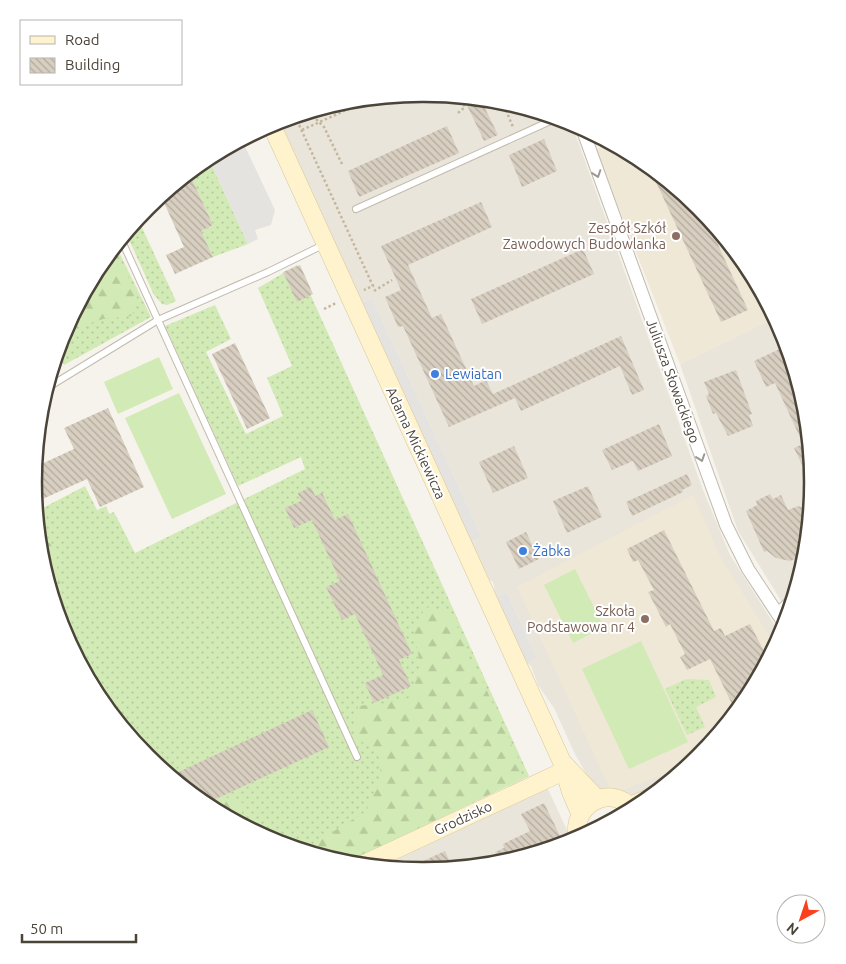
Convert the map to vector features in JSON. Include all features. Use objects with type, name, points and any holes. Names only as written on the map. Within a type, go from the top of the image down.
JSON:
[{"type":"street","name":"Adama Mickiewicza","points":[[274,131],[563,766],[580,813]]},
{"type":"street","name":"Juliusza Słowackiego","points":[[588,139],[726,525],[748,570],[779,616]]},
{"type":"street","name":"Adama Mickiewicza","points":[[563,766],[597,799]]},
{"type":"street","name":"Grodzisko","points":[[374,859],[563,766]]},
{"type":"street","points":[[576,830],[580,813],[586,806],[597,799],[616,798],[625,804]]},
{"type":"lane","points":[[356,208],[547,123]]},
{"type":"lane","points":[[55,383],[158,320],[268,272],[325,244]]},
{"type":"lane","points":[[124,246],[357,757]]},
{"type":"path","points":[[458,113],[465,107],[464,104]]},
{"type":"path","points":[[302,130],[350,109]]},
{"type":"path","points":[[506,111],[517,136]]},
{"type":"path","points":[[315,117],[324,127],[342,164]]},
{"type":"path","points":[[298,123],[372,286]]},
{"type":"path","points":[[374,291],[392,280]]},
{"type":"path","points":[[324,309],[342,301]]},
{"type":"shaded area","points":[[398,102],[448,102],[521,114],[575,133],[703,490],[730,555],[776,626],[753,672],[725,714],[709,733],[655,784],[622,806],[599,797],[574,752],[554,708],[538,685],[531,666],[527,663],[537,658],[507,592],[496,597],[493,582],[489,579],[471,542],[482,537],[372,298],[362,303],[283,128],[325,114],[373,105]]},
{"type":"shaded area","points":[[245,146],[275,210],[271,225],[255,230],[258,239],[248,244],[212,166]]},
{"type":"shaded area","name":"Zespół Szkół Zawodowych Budowlanka","points":[[602,146],[613,152],[655,180],[692,213],[725,250],[753,292],[768,322],[680,364],[596,150]]},
{"type":"shaded area","points":[[372,298],[482,537],[471,542],[362,303]]},
{"type":"shaded area","points":[[768,322],[775,336],[791,384],[796,408],[803,457],[804,482],[803,507],[796,556],[783,604],[738,531],[680,364]]},
{"type":"shaded area","name":"Szkoła Podstawowa nr 4","points":[[693,495],[721,558],[770,638],[753,672],[725,714],[692,751],[665,774],[621,791],[611,791],[517,587]]},
{"type":"shaded area","points":[[507,592],[537,658],[527,663],[496,597]]},
{"type":"shaded area","points":[[547,787],[569,834],[521,850],[473,859],[448,862],[390,861]]},
{"type":"green space","points":[[212,166],[248,244],[213,257],[201,231],[213,225],[192,179]]},
{"type":"green space","points":[[141,226],[176,301],[167,305],[162,304],[154,295],[129,240]]},
{"type":"green space","points":[[119,253],[151,317],[64,365],[62,362],[71,336],[93,292]]},
{"type":"green space","points":[[118,255],[137,297],[132,316],[103,319],[81,326],[77,324],[93,292]]},
{"type":"green space","points":[[297,265],[529,776],[359,857],[325,850],[277,834],[233,812],[191,784],[154,751],[121,714],[93,672],[71,628],[55,580],[50,556],[43,508],[85,486],[97,510],[106,506],[109,514],[114,512],[135,553],[305,469],[301,457],[238,486],[165,326],[215,305],[231,339],[206,352],[246,434],[283,416],[267,378],[292,366],[258,288]]},
{"type":"green space","points":[[159,357],[173,389],[118,414],[104,382]]},
{"type":"green space","points":[[179,393],[226,494],[172,519],[125,418]]},
{"type":"green space","points":[[48,542],[56,547],[57,568],[65,611],[55,580]]},
{"type":"green space","points":[[575,569],[604,627],[573,643],[544,585]]},
{"type":"green space","points":[[425,607],[451,613],[521,765],[520,780],[359,857],[311,845],[365,812],[381,778],[379,752],[354,737],[358,706],[388,703],[409,698],[421,668],[414,633]]},
{"type":"green space","points":[[641,641],[688,742],[629,769],[582,669]]},
{"type":"green space","points":[[686,679],[709,680],[716,697],[696,707],[705,727],[687,735],[665,689]]},
{"type":"green space","points":[[208,795],[218,795],[243,803],[242,816],[233,812]]},
{"type":"building","points":[[466,104],[484,107],[498,135],[484,141]]},
{"type":"building","points":[[447,126],[459,153],[359,197],[348,171]]},
{"type":"building","points":[[544,139],[557,171],[522,187],[509,155]]},
{"type":"building","points":[[192,179],[213,225],[201,231],[213,257],[175,274],[166,255],[184,247],[164,203]]},
{"type":"building","points":[[655,180],[692,213],[715,238],[748,310],[721,322]]},
{"type":"building","points":[[481,202],[492,227],[408,265],[432,318],[441,314],[474,386],[486,380],[493,394],[621,336],[644,390],[632,395],[620,366],[521,411],[515,398],[449,427],[403,326],[398,327],[385,297],[401,290],[381,246]]},
{"type":"building","points":[[583,249],[594,274],[482,324],[471,299]]},
{"type":"building","points":[[300,265],[313,294],[297,302],[283,272]]},
{"type":"building","points":[[235,343],[270,418],[247,429],[212,354]]},
{"type":"building","points":[[779,349],[791,384],[801,439],[775,383],[766,387],[754,361]]},
{"type":"building","points":[[736,370],[752,414],[749,415],[753,426],[728,436],[716,413],[713,414],[706,396],[709,394],[704,382]]},
{"type":"building","points":[[108,408],[144,487],[100,507],[87,479],[43,499],[43,463],[74,449],[64,428]]},
{"type":"building","points":[[659,424],[672,456],[638,471],[633,461],[612,470],[602,450]]},
{"type":"building","points":[[802,445],[803,468],[794,448]]},
{"type":"building","points":[[514,446],[528,478],[493,493],[479,462]]},
{"type":"building","points":[[687,474],[692,485],[682,490],[683,492],[632,516],[626,502]]},
{"type":"building","points":[[588,486],[602,517],[567,533],[553,501]]},
{"type":"building","points":[[311,487],[315,496],[322,493],[335,520],[348,514],[412,654],[399,660],[411,686],[374,703],[365,683],[383,675],[355,614],[342,620],[326,587],[340,581],[312,520],[294,528],[285,508],[301,501],[298,493]]},
{"type":"building","points":[[770,494],[773,499],[781,495],[788,510],[798,506],[803,508],[795,559],[790,561],[776,558],[767,551],[764,552],[746,511],[757,505],[756,501]]},
{"type":"building","points":[[664,530],[714,631],[721,628],[725,636],[750,624],[764,651],[753,672],[732,704],[710,659],[687,670],[680,657],[685,654],[670,624],[666,627],[648,592],[654,590],[638,560],[633,562],[627,549]]},
{"type":"building","name":"Żabka","points":[[526,532],[539,559],[519,569],[506,542]]},
{"type":"building","points":[[312,710],[329,747],[214,800],[177,773]]},
{"type":"building","points":[[544,803],[561,837],[521,850],[496,855],[495,852],[504,848],[503,844],[530,831],[521,814]]},
{"type":"building","points":[[445,851],[450,862],[448,862],[421,862]]},
{"type":"place","name":"Zespół Szkół Zawodowych Budowlanka","points":[[676,236]]},
{"type":"place","name":"Lewiatan","points":[[435,374]]},
{"type":"place","name":"Żabka","points":[[523,551]]},
{"type":"place","name":"Szkoła Podstawowa nr 4","points":[[645,619]]}]
